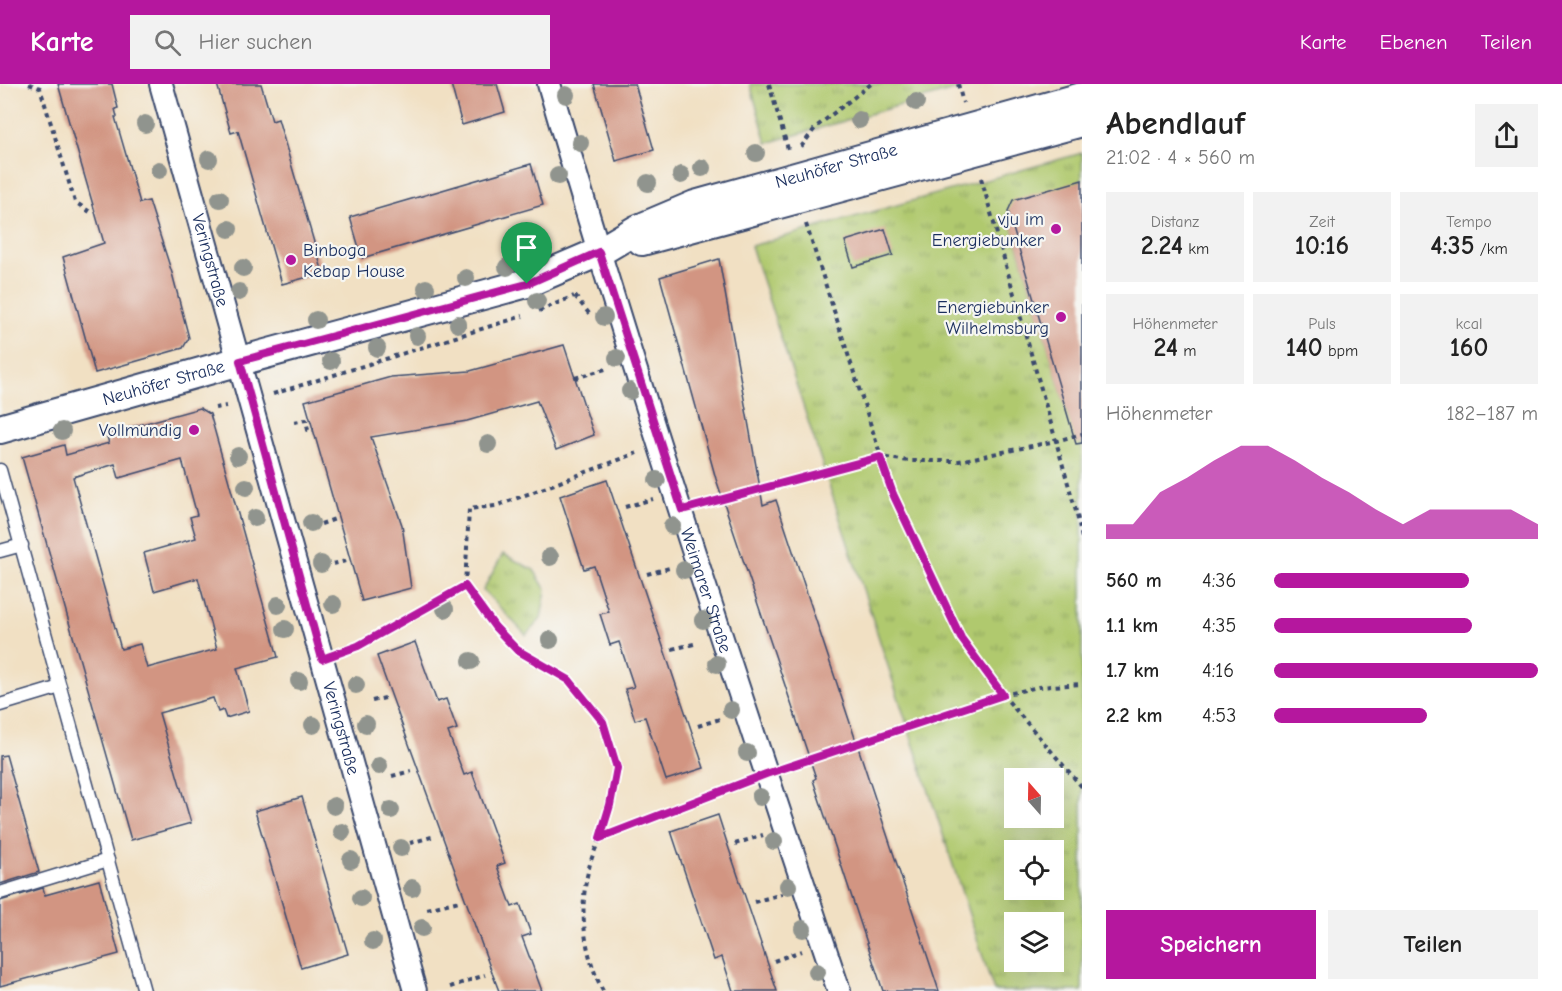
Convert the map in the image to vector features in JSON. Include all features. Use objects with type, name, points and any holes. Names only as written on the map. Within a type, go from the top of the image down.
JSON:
[{"type":"street","name":"Veringstraße","points":[[161,84],[415,991]]},
{"type":"street","name":"Weimarer Straße","points":[[549,84],[660,444],[766,774],[839,991]]},
{"type":"street","name":"Neuhöfer Straße","points":[[0,429],[240,361],[527,284],[599,252],[636,230],[695,205],[1082,97]]},
{"type":"street","name":"Neuhöfer Straße","points":[[599,252],[694,229],[1082,122]]},
{"type":"lane","points":[[0,470],[144,991]]},
{"type":"lane","points":[[0,551],[22,545]]},
{"type":"lane","points":[[0,705],[60,687]]},
{"type":"lane","points":[[0,893],[108,860]]},
{"type":"path","points":[[28,84],[40,88],[75,202],[90,212]]},
{"type":"path","points":[[769,84],[789,151]]},
{"type":"path","points":[[798,151],[816,127],[871,84]]},
{"type":"path","points":[[958,84],[965,113]]},
{"type":"path","points":[[981,177],[1082,538]]},
{"type":"path","points":[[804,218],[893,494],[961,638],[1003,695],[1082,787]]},
{"type":"path","points":[[272,394],[554,307],[581,293]]},
{"type":"path","points":[[575,378],[612,368]]},
{"type":"path","points":[[294,422],[306,420],[308,430],[314,430]]},
{"type":"path","points":[[682,510],[880,457],[909,461],[959,461],[1082,434]]},
{"type":"path","points":[[603,991],[593,972],[582,912],[588,868],[610,805],[617,768],[603,722],[569,680],[517,650],[495,627],[465,586],[469,509],[496,506],[660,444]]},
{"type":"path","points":[[625,507],[656,498]]},
{"type":"path","points":[[321,524],[338,518]]},
{"type":"path","points":[[333,564],[350,560]]},
{"type":"path","points":[[647,574],[678,566]]},
{"type":"path","points":[[322,659],[358,646],[465,586]]},
{"type":"path","points":[[672,649],[702,642]]},
{"type":"path","points":[[600,838],[766,774],[1003,695],[1038,687],[1082,684]]},
{"type":"path","points":[[372,701],[385,698]]},
{"type":"path","points":[[698,726],[726,717]]},
{"type":"path","points":[[392,776],[411,771]]},
{"type":"path","points":[[735,844],[765,834]]},
{"type":"path","points":[[410,843],[435,836]]},
{"type":"path","points":[[754,902],[784,894]]},
{"type":"path","points":[[427,909],[459,902]]},
{"type":"path","points":[[774,961],[803,950]]},
{"type":"path","points":[[450,987],[485,975]]},
{"type":"green space","points":[[750,84],[975,84],[767,143]]},
{"type":"green space","points":[[1082,153],[1082,180],[1008,211],[1070,422],[1082,428],[1082,991],[994,991],[751,246]]},
{"type":"green space","points":[[503,554],[534,570],[546,590],[541,619],[526,635],[483,590]]},
{"type":"building","points":[[58,84],[112,84],[118,108],[115,109],[117,117],[115,117],[140,203],[149,201],[172,273],[189,338],[183,348],[95,373],[63,257],[104,243]]},
{"type":"building","points":[[217,84],[261,84],[272,121],[278,119],[323,273],[282,284],[238,131],[231,133]]},
{"type":"building","points":[[451,84],[497,84],[505,112],[462,125]]},
{"type":"building","points":[[594,84],[635,84],[654,150],[616,161]]},
{"type":"building","points":[[531,164],[543,205],[362,258],[350,217]]},
{"type":"building","name":"Energiebunker Wilhelmsburg","points":[[1082,180],[1082,443],[1076,444],[1008,211],[1013,200]]},
{"type":"building","points":[[885,229],[893,255],[853,267],[845,241]]},
{"type":"building","points":[[719,259],[763,505],[776,500],[939,991],[883,991],[813,780],[816,778],[716,479],[660,277]]},
{"type":"building","points":[[564,345],[594,435],[556,450],[537,401],[467,421],[371,437],[402,525],[411,588],[362,601],[305,401],[391,377],[470,371]]},
{"type":"building","points":[[200,408],[210,414],[278,657],[237,668],[249,711],[226,718],[223,710],[218,712],[213,698],[159,713],[191,823],[131,840],[22,457],[64,445],[66,455],[109,443],[106,434]],"holes":[[[182,460],[197,515],[190,517],[196,538],[144,553],[154,591],[198,578],[217,649],[147,668],[140,644],[121,649],[73,477],[115,464],[119,478]]]},
{"type":"building","points":[[607,480],[704,768],[666,780],[645,717],[635,720],[625,689],[634,687],[619,642],[610,645],[600,614],[609,612],[594,566],[584,569],[560,496]]},
{"type":"building","points":[[415,642],[437,702],[446,699],[457,729],[448,732],[464,775],[472,772],[505,863],[497,866],[512,907],[520,904],[531,934],[522,937],[542,991],[499,991],[491,970],[377,656]]},
{"type":"building","points":[[6,755],[39,872],[0,884],[0,756]]},
{"type":"building","points":[[302,797],[348,954],[301,968],[255,811]]},
{"type":"building","points":[[718,815],[777,991],[733,991],[722,957],[714,960],[671,831]]},
{"type":"building","points":[[99,880],[119,954],[0,986],[0,901],[43,888],[45,895]]},
{"type":"place","name":"vju im Energiebunker","points":[[1056,229]]},
{"type":"place","name":"Binboga Kebap House","points":[[291,260]]},
{"type":"place","name":"Energiebunker Wilhelmsburg","points":[[1061,317]]},
{"type":"place","name":"Vollmundig","points":[[194,430]]},
{"type":"route","points":[[599,252],[682,510],[880,457],[893,494],[961,638],[1003,695],[766,774],[600,838],[610,805],[617,768],[603,722],[569,680],[517,650],[495,627],[465,586],[358,646],[322,659],[240,361],[527,284],[599,252]]}]
